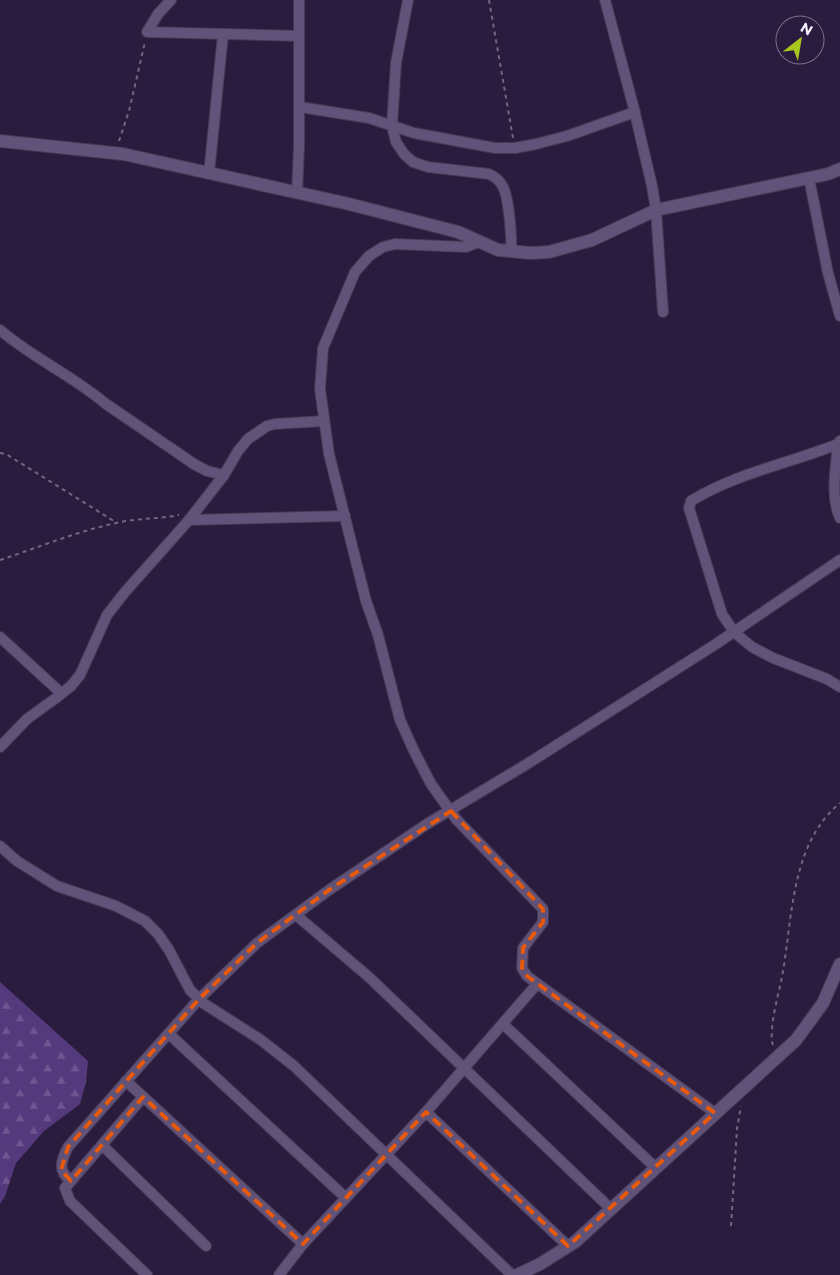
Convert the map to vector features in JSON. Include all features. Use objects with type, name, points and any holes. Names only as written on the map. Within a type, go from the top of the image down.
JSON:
[{"type":"street","points":[[171,0],[158,14],[147,32],[299,36]]},
{"type":"street","points":[[297,193],[300,108],[299,0]]},
{"type":"street","points":[[408,0],[396,63],[392,126],[396,142],[404,154],[413,162],[428,168],[489,174],[497,178],[505,189],[512,236],[511,252]]},
{"type":"street","points":[[606,0],[652,186],[656,210],[664,312]]},
{"type":"street","points":[[209,174],[223,34]]},
{"type":"street","points":[[300,108],[369,118],[414,133],[496,148],[515,148],[536,144],[566,136],[635,112]]},
{"type":"street","points":[[0,141],[115,154],[349,204],[458,232],[498,250],[511,252],[549,252],[592,240],[656,210],[828,174],[840,169]]},
{"type":"street","points":[[809,178],[836,286],[840,316]]},
{"type":"street","points":[[480,242],[466,247],[395,244],[383,247],[369,256],[355,272],[323,348],[320,389],[324,421],[330,454],[366,601],[378,635],[400,720],[431,784],[456,819],[543,909],[543,922],[522,948],[522,968],[527,976],[715,1114]]},
{"type":"street","points":[[0,330],[19,346],[94,394],[194,464],[207,471],[224,475]]},
{"type":"street","points":[[0,747],[27,719],[62,694],[80,675],[107,616],[125,592],[189,520],[224,475],[238,451],[248,439],[267,426],[275,424],[324,421]]},
{"type":"street","points":[[840,518],[835,496],[839,443],[772,466],[702,494],[691,501],[689,508],[722,614],[734,632],[752,647],[773,658],[827,679],[840,687]]},
{"type":"street","points":[[189,520],[345,516]]},
{"type":"street","points":[[71,1181],[66,1178],[61,1162],[68,1147],[199,999],[257,943],[329,890],[427,824],[527,764],[734,632],[840,560]]},
{"type":"street","points":[[0,637],[62,694]]},
{"type":"street","points":[[0,846],[17,861],[57,886],[116,906],[145,922],[163,942],[190,990],[199,999],[261,1040],[294,1066],[512,1275]]},
{"type":"street","points":[[296,915],[370,978],[612,1209]]},
{"type":"street","points":[[517,1275],[540,1264],[575,1242],[796,1040],[823,1002],[840,964]]},
{"type":"street","points":[[279,1275],[302,1244],[426,1112],[537,984]]},
{"type":"street","points":[[503,1024],[656,1168]]},
{"type":"street","points":[[168,1034],[346,1198]]},
{"type":"street","points":[[126,1081],[302,1244]]},
{"type":"street","points":[[143,1097],[65,1188],[70,1202],[147,1275]]},
{"type":"street","points":[[426,1112],[568,1246]]},
{"type":"street","points":[[102,1145],[206,1246]]},
{"type":"path","points":[[489,0],[515,148]]},
{"type":"path","points":[[115,154],[130,111],[147,32]]},
{"type":"path","points":[[0,453],[6,454],[117,523]]},
{"type":"path","points":[[0,560],[117,523],[167,518],[196,510]]},
{"type":"path","points":[[778,1057],[772,1042],[773,1027],[799,871],[816,828],[825,816],[840,803]]},
{"type":"path","points":[[731,1226],[737,1129],[744,1088]]},
{"type":"highlighted area","points":[[451,811],[543,909],[543,922],[523,948],[522,968],[527,976],[715,1113],[568,1246],[426,1112],[303,1244],[143,1097],[71,1181],[61,1170],[68,1147],[199,999],[257,943],[329,890]]},
{"type":"green space","points":[[0,982],[88,1061],[86,1082],[80,1104],[44,1131],[16,1163],[5,1196],[0,1204]]}]
